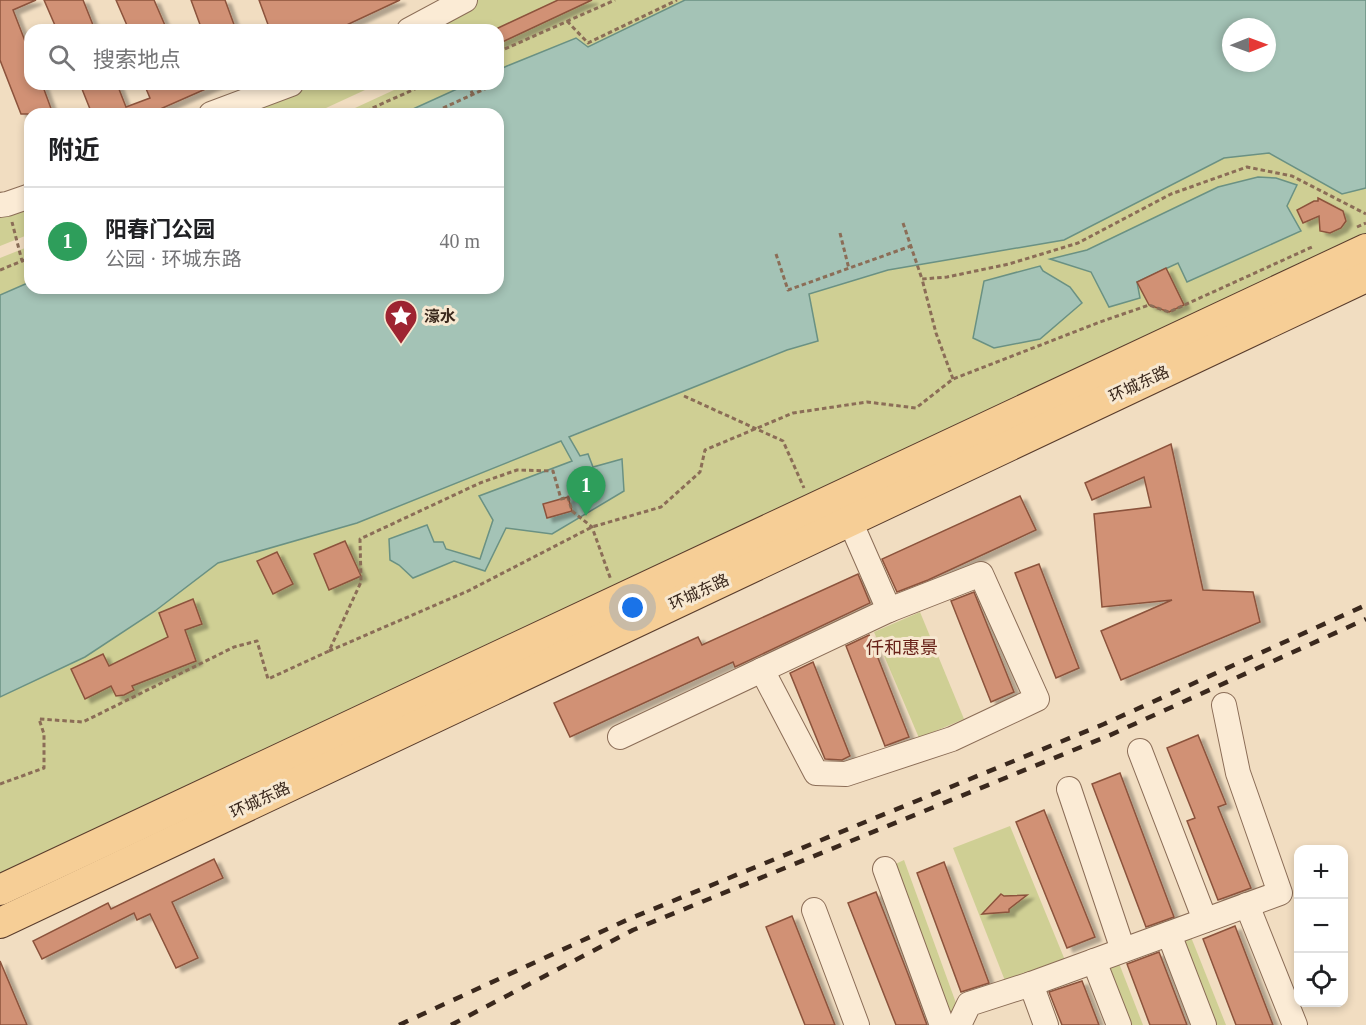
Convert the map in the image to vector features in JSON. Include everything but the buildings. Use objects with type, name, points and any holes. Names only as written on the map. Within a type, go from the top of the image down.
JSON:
[{"type":"main road","name":"环城东路","points":[[0,890],[814,509],[1361,238]]},
{"type":"main road","name":"环城东路","points":[[0,923],[1366,277]]},
{"type":"street","points":[[419,24],[454,2]]},
{"type":"street","points":[[227,108],[275,90]]},
{"type":"street","points":[[4,205],[24,198]]},
{"type":"street","points":[[850,521],[890,610]]},
{"type":"street","points":[[620,737],[762,670],[890,610],[981,574],[1037,699],[952,740],[846,774],[816,773],[762,670]]},
{"type":"street","points":[[959,1025],[969,1004],[1280,893],[1238,773],[1224,705]]},
{"type":"street","points":[[1140,751],[1205,920]]},
{"type":"street","points":[[1069,789],[1123,950]]},
{"type":"street","points":[[885,869],[942,1025]]},
{"type":"street","points":[[1247,905],[1295,1025]]},
{"type":"street","points":[[814,910],[857,1025]]},
{"type":"street","points":[[1169,934],[1204,1025]]},
{"type":"street","points":[[1094,961],[1119,1025]]},
{"type":"street","points":[[1030,984],[1046,1025]]},
{"type":"path","points":[[504,49],[615,0]]},
{"type":"path","points":[[567,21],[588,43],[677,0]]},
{"type":"path","points":[[372,108],[413,90]]},
{"type":"path","points":[[471,90],[473,95]]},
{"type":"path","points":[[443,108],[483,90]]},
{"type":"path","points":[[922,279],[947,277],[1009,264],[1078,243],[1171,194],[1247,167],[1292,176],[1366,214]]},
{"type":"path","points":[[4,205],[21,261]]},
{"type":"path","points":[[903,223],[922,279],[936,333],[953,379]]},
{"type":"path","points":[[1361,238],[1366,223]]},
{"type":"path","points":[[840,233],[849,269]]},
{"type":"path","points":[[776,254],[788,290],[911,246]]},
{"type":"path","points":[[0,784],[44,768],[44,734],[39,719],[83,723],[234,647],[257,642],[268,679],[468,591],[592,527],[661,507],[700,472],[705,450],[754,429],[793,413],[867,402],[916,408],[953,379],[1149,305],[1169,312],[1312,247]]},
{"type":"path","points":[[0,270],[24,260]]},
{"type":"path","points":[[684,396],[783,441],[814,509]]},
{"type":"path","points":[[329,651],[361,582],[360,539],[480,483],[517,470],[553,471],[561,499],[568,497],[572,511],[592,527],[618,600]]},
{"type":"green space","points":[[465,0],[558,0],[504,25],[420,24]]},
{"type":"green space","points":[[592,0],[685,0],[588,47],[576,38],[504,68],[504,41]]},
{"type":"green space","points":[[275,90],[365,90],[326,108],[227,108]]},
{"type":"green space","points":[[394,90],[455,90],[415,108],[355,108]]},
{"type":"green space","points":[[1269,153],[1342,194],[1366,188],[1366,249],[0,890],[0,697],[85,657],[155,611],[218,563],[357,523],[787,350],[818,341],[809,294],[1190,176],[1224,158]]},
{"type":"green space","points":[[24,198],[24,236],[0,246],[0,205]]},
{"type":"green space","points":[[24,248],[24,285],[0,295],[0,258]]},
{"type":"green space","points":[[920,612],[964,719],[919,738],[874,632]]},
{"type":"green space","points":[[1010,826],[1069,970],[1009,991],[953,848]]},
{"type":"green space","points":[[904,860],[964,1025],[940,1025],[885,869]]},
{"type":"green space","points":[[1187,927],[1226,1025],[1204,1025],[1169,934]]},
{"type":"green space","points":[[1115,953],[1143,1025],[1119,1025],[1094,961]]},
{"type":"shaded area","name":"濠水","points":[[685,0],[1366,0],[1366,188],[1342,194],[1269,153],[1224,158],[1064,240],[888,270],[809,294],[818,341],[787,350],[569,437],[580,456],[588,454],[593,467],[622,459],[624,491],[552,534],[506,528],[485,571],[454,561],[413,578],[390,560],[389,539],[427,525],[434,542],[443,542],[446,549],[480,559],[493,520],[479,496],[572,461],[561,441],[357,523],[218,563],[155,611],[85,657],[0,697],[0,295],[24,285],[24,294],[504,294],[504,108],[415,108],[455,90],[504,90],[504,68],[576,38],[588,47]]},
{"type":"shaded area","points":[[1258,177],[1276,178],[1297,185],[1287,206],[1301,231],[1187,282],[1178,263],[1137,282],[1140,298],[1109,307],[1091,272],[1050,259],[1087,250],[1218,187]]},
{"type":"shaded area","points":[[1040,266],[1043,271],[1070,287],[1082,303],[1040,339],[994,348],[973,338],[984,281]]},
{"type":"railway","points":[[399,1025],[629,919],[1104,724],[1366,605]]},
{"type":"railway","points":[[451,1025],[633,930],[1108,736],[1366,619]]},
{"type":"place","name":"濠水","points":[[401,345]]},
{"type":"place","name":"阳春门公园","points":[[586,516]]},
{"type":"district","name":"仟和惠景","points":[[902,648]]}]
